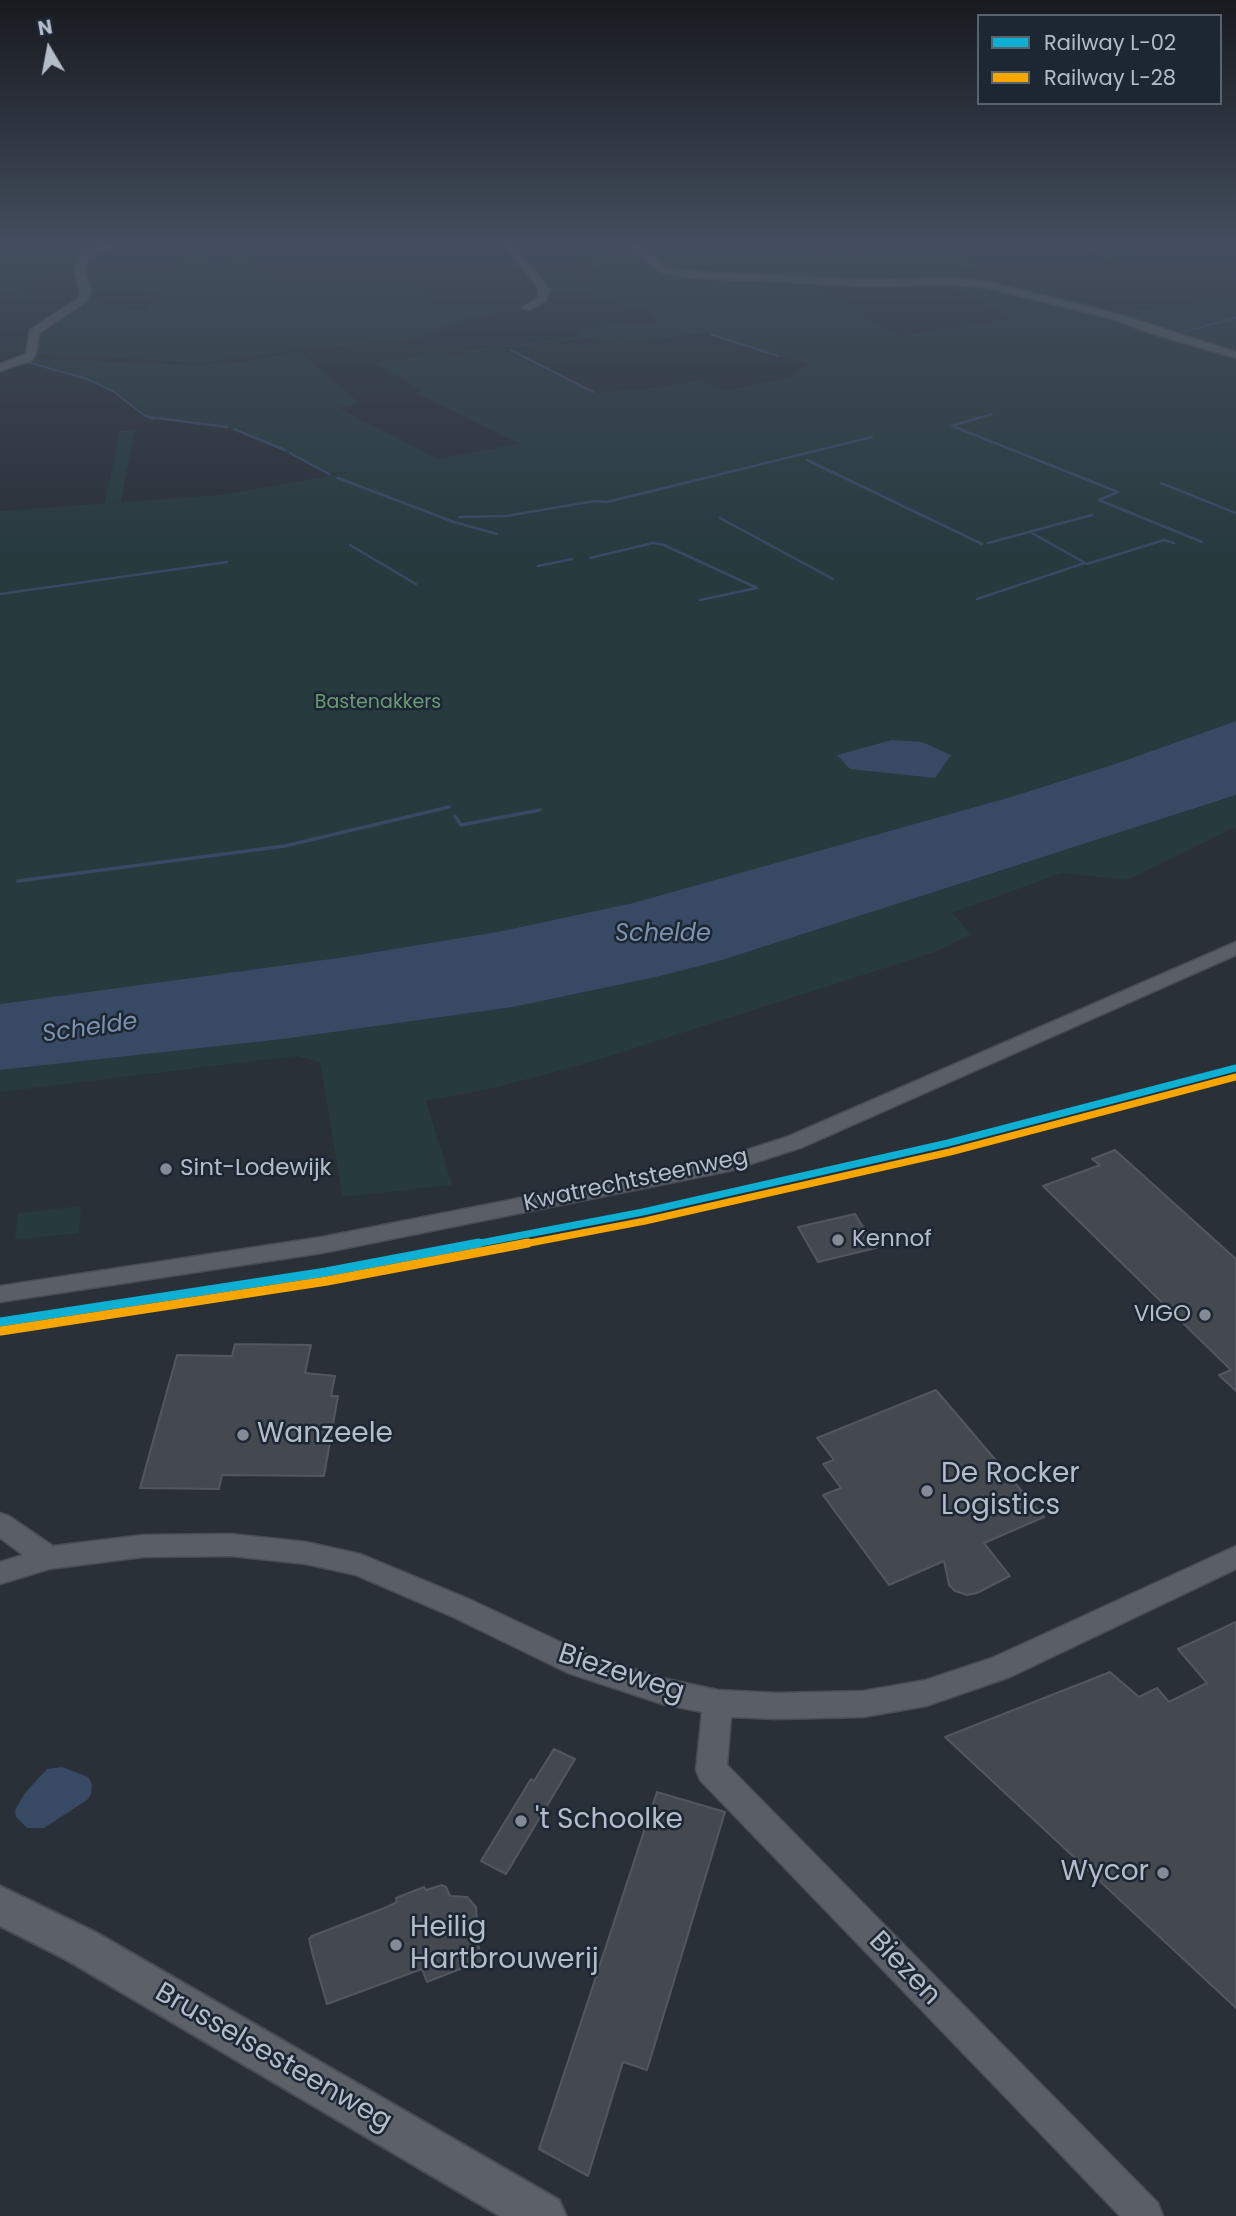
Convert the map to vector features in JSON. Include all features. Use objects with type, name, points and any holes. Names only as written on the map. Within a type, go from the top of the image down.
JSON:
[{"type":"main road","name":"Brusselsesteenweg","points":[[0,1905],[81,1946],[543,2216]]},
{"type":"street","points":[[0,368],[28,358],[31,351]]},
{"type":"street","name":"Kwatrechtsteenweg","points":[[0,1294],[322,1245],[721,1166],[794,1142],[1236,948]]},
{"type":"street","points":[[0,1524],[49,1558]]},
{"type":"street","name":"Biezeweg","points":[[0,1573],[49,1558],[143,1546],[231,1545],[306,1553],[360,1564],[461,1608],[578,1664],[662,1691],[718,1703],[819,1706],[863,1704],[926,1693],[1000,1668],[1236,1557]]},
{"type":"street","name":"Biezen","points":[[718,1703],[711,1770],[1145,2216]]},
{"type":"green space","points":[[38,351],[288,351],[201,363]]},
{"type":"green space","name":"Bastenakkers","points":[[435,351],[452,355],[517,351],[597,393],[655,388],[701,380],[727,391],[790,377],[810,364],[763,351],[1236,351],[1236,721],[1014,796],[633,903],[497,932],[345,957],[0,1004],[0,511],[223,495],[349,472],[329,473],[243,430],[151,417],[98,382],[31,363],[37,359],[192,365],[241,362],[300,352],[359,403],[339,408],[438,459],[519,444],[414,392],[421,390],[373,362],[402,360]]},
{"type":"green space","name":"Bastenakkers","points":[[456,351],[484,351],[472,353],[451,352]]},
{"type":"green space","points":[[135,430],[121,502],[105,503],[120,431]]},
{"type":"green space","points":[[1236,795],[1236,827],[1127,880],[1062,873],[952,913],[971,934],[935,952],[588,1063],[494,1088],[426,1101],[452,1185],[343,1197],[320,1062],[297,1056],[0,1092],[0,1070],[283,1039],[513,1007],[656,977],[719,961]]},
{"type":"green space","points":[[81,1206],[79,1233],[15,1240],[18,1213]]},
{"type":"water","name":"Schelde","points":[[1236,721],[1236,795],[719,961],[513,1007],[283,1039],[0,1070],[0,1004],[345,957],[497,932],[633,903],[1014,796]]},
{"type":"water","points":[[892,740],[922,742],[951,755],[935,778],[850,769],[837,755]]},
{"type":"water","points":[[62,1767],[88,1777],[92,1784],[91,1794],[87,1800],[44,1828],[27,1828],[16,1817],[15,1810],[25,1793],[47,1769]]},
{"type":"building","name":"VIGO","points":[[1115,1150],[1236,1259],[1236,1391],[1219,1375],[1231,1370],[1043,1186],[1100,1165],[1092,1159]]},
{"type":"building","name":"Kennof","points":[[855,1214],[876,1248],[818,1262],[798,1227]]},
{"type":"building","name":"Wanzeele","points":[[235,1344],[311,1345],[305,1373],[335,1376],[331,1396],[338,1396],[324,1476],[222,1475],[219,1489],[140,1488],[177,1355],[232,1356]]},
{"type":"building","name":"De Rocker Logistics","points":[[936,1390],[1044,1517],[984,1543],[1010,1576],[977,1593],[967,1595],[955,1591],[949,1585],[944,1561],[889,1585],[823,1495],[841,1488],[823,1464],[834,1460],[817,1438]]},
{"type":"building","name":"Wycor","points":[[1236,1622],[1236,2008],[945,1737],[1110,1672],[1139,1697],[1157,1688],[1169,1702],[1207,1683],[1178,1649]]},
{"type":"building","name":"'t Schoolke","points":[[554,1749],[575,1759],[506,1874],[481,1861],[531,1779],[534,1781]]},
{"type":"building","points":[[657,1792],[725,1812],[647,2070],[623,2062],[588,2176],[539,2149]]},
{"type":"building","name":"Heilig Hartbrouwerij","points":[[442,1885],[450,1896],[467,1897],[476,1907],[477,1921],[472,1927],[483,1960],[427,1982],[422,1969],[327,2004],[309,1939],[387,1907],[397,1902],[396,1898],[424,1887],[426,1890]]},
{"type":"waterway","points":[[514,351],[593,392]]},
{"type":"waterway","points":[[764,351],[778,356]]},
{"type":"waterway","points":[[27,362],[87,379],[113,391],[149,417]]},
{"type":"waterway","points":[[975,419],[992,414]]},
{"type":"waterway","points":[[149,417],[227,427]]},
{"type":"waterway","points":[[149,417],[154,419]]},
{"type":"waterway","points":[[981,417],[952,426],[1118,492],[1099,500],[1202,542]]},
{"type":"waterway","points":[[234,429],[285,450]]},
{"type":"waterway","points":[[459,517],[506,516],[595,501],[607,502],[872,437]]},
{"type":"waterway","points":[[290,453],[329,474]]},
{"type":"waterway","points":[[807,460],[982,544]]},
{"type":"waterway","points":[[338,478],[454,522],[497,534]]},
{"type":"waterway","points":[[1161,483],[1236,513]]},
{"type":"waterway","points":[[988,543],[1092,515]]},
{"type":"waterway","points":[[720,518],[833,579]]},
{"type":"waterway","points":[[1030,532],[1087,564],[1164,540],[1174,543]]},
{"type":"waterway","points":[[590,558],[653,543],[664,545],[757,588],[700,600]]},
{"type":"waterway","points":[[350,545],[416,584]]},
{"type":"waterway","points":[[538,566],[572,559]]},
{"type":"waterway","points":[[0,594],[227,562]]},
{"type":"waterway","points":[[977,599],[1085,563]]},
{"type":"waterway","points":[[18,881],[285,846],[449,807]]},
{"type":"waterway","points":[[455,816],[461,825],[540,810]]},
{"type":"rail line","name":"L-02","points":[[0,1322],[326,1272],[643,1212],[948,1143],[1236,1068]]},
{"type":"rail line","name":"L-28","points":[[1,1331],[327,1281],[645,1221],[950,1152],[1236,1077]]},
{"type":"place","name":"Sint-Lodewijk","points":[[166,1169]]},
{"type":"place","name":"Kennof","points":[[838,1240]]},
{"type":"place","name":"VIGO","points":[[1205,1315]]},
{"type":"place","name":"Wanzeele","points":[[243,1435]]},
{"type":"place","name":"De Rocker Logistics","points":[[927,1491]]},
{"type":"place","name":"'t Schoolke","points":[[521,1821]]},
{"type":"place","name":"Wycor","points":[[1163,1873]]},
{"type":"place","name":"Heilig Hartbrouwerij","points":[[396,1945]]}]
